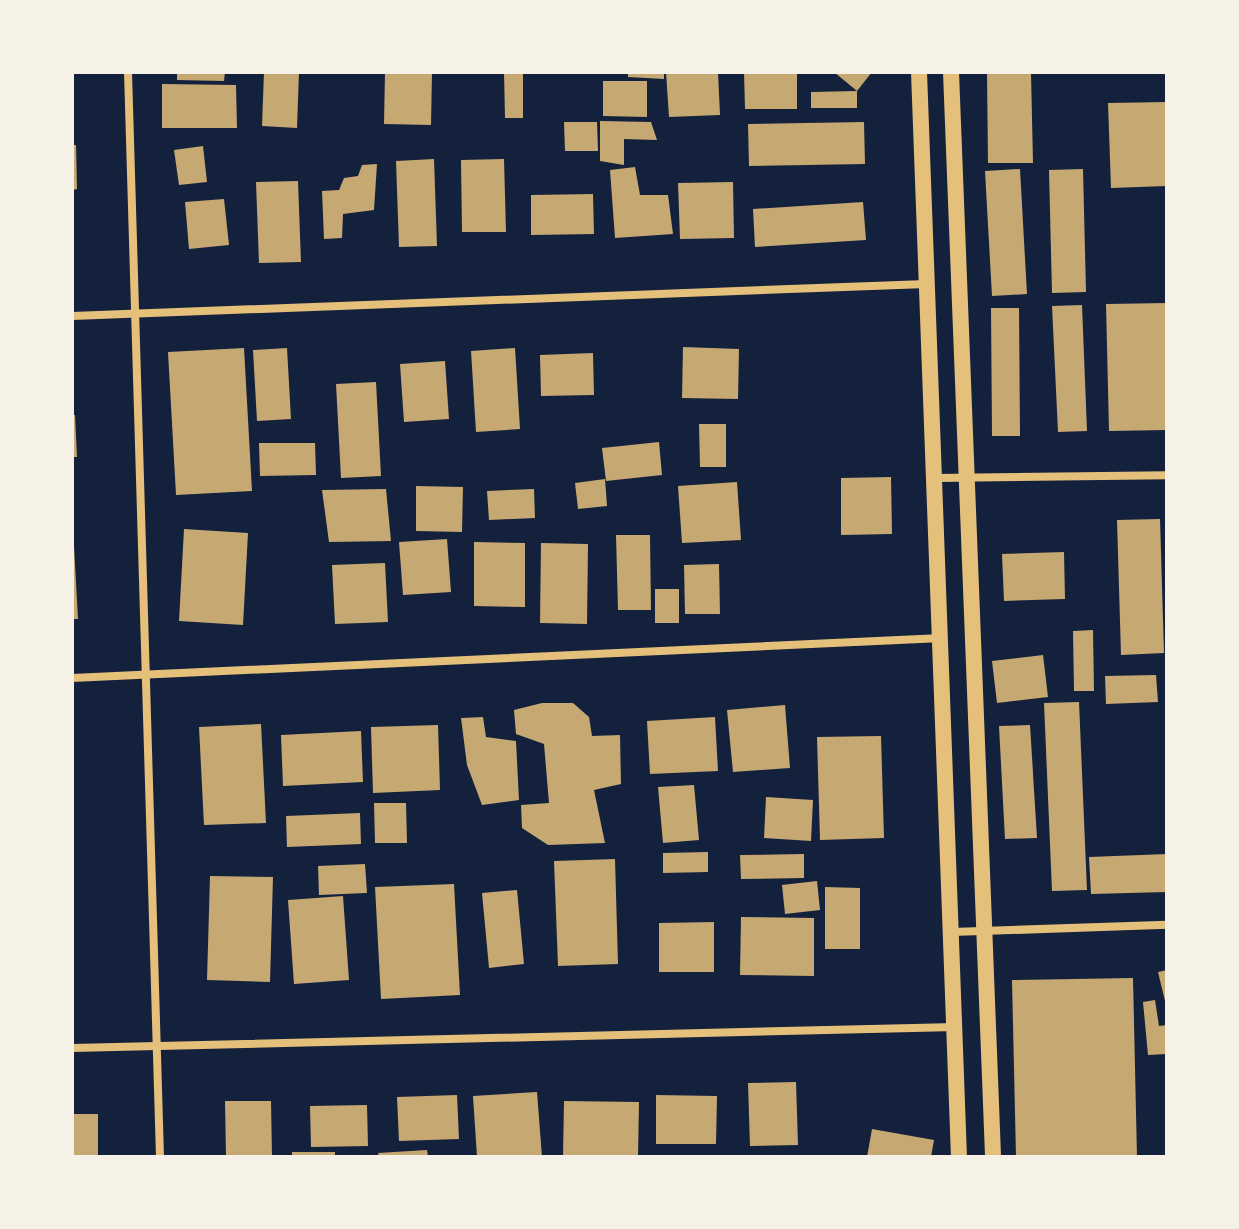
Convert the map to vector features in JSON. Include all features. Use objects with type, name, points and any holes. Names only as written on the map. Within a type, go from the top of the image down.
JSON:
[{"type":"main road","points":[[919,72],[959,1157]]},
{"type":"main road","points":[[951,72],[993,1157]]},
{"type":"street","points":[[128,72],[160,1157]]},
{"type":"street","points":[[72,316],[926,284]]},
{"type":"street","points":[[936,478],[1167,475]]},
{"type":"street","points":[[72,678],[146,678],[942,638]]},
{"type":"street","points":[[952,932],[1167,925]]},
{"type":"street","points":[[72,1048],[956,1027]]},
{"type":"building","points":[[177,72],[225,72],[224,81],[177,80]]},
{"type":"building","points":[[264,72],[299,72],[297,128],[262,126]]},
{"type":"building","points":[[385,72],[432,72],[431,125],[384,124]]},
{"type":"building","points":[[504,72],[523,72],[523,118],[505,118]]},
{"type":"building","points":[[628,72],[664,72],[664,79],[628,77]]},
{"type":"building","points":[[666,72],[718,72],[720,115],[669,117]]},
{"type":"building","points":[[744,72],[797,72],[797,109],[745,109]]},
{"type":"building","points":[[834,72],[872,72],[857,91]]},
{"type":"building","points":[[987,73],[1031,73],[1033,163],[988,163]]},
{"type":"building","points":[[603,81],[647,81],[647,117],[603,116]]},
{"type":"building","points":[[162,84],[236,85],[237,128],[162,128]]},
{"type":"building","points":[[857,91],[857,108],[811,108],[811,92]]},
{"type":"building","points":[[1167,102],[1167,186],[1111,188],[1108,103]]},
{"type":"building","points":[[600,121],[651,122],[657,140],[624,139],[624,165],[600,161]]},
{"type":"building","points":[[564,122],[597,122],[598,151],[565,151]]},
{"type":"building","points":[[864,122],[865,164],[749,166],[748,124]]},
{"type":"building","points":[[72,145],[76,145],[77,189],[72,190]]},
{"type":"building","points":[[203,146],[207,182],[179,185],[174,150]]},
{"type":"building","points":[[434,159],[437,246],[399,247],[396,161]]},
{"type":"building","points":[[504,159],[506,232],[462,232],[461,160]]},
{"type":"building","points":[[377,164],[374,210],[343,214],[342,238],[324,239],[322,191],[339,190],[344,178],[358,176],[362,165]]},
{"type":"building","points":[[635,167],[640,195],[668,195],[673,234],[615,238],[610,170]]},
{"type":"building","points":[[1020,169],[1027,294],[992,296],[985,171]]},
{"type":"building","points":[[1083,169],[1086,292],[1052,293],[1049,170]]},
{"type":"building","points":[[298,181],[301,262],[259,263],[256,182]]},
{"type":"building","points":[[733,182],[734,238],[680,239],[678,183]]},
{"type":"building","points":[[593,194],[594,234],[531,235],[531,195]]},
{"type":"building","points":[[224,199],[229,245],[189,249],[185,202]]},
{"type":"building","points":[[863,202],[866,240],[755,247],[753,209]]},
{"type":"building","points":[[1167,303],[1167,430],[1109,431],[1106,304]]},
{"type":"building","points":[[1082,305],[1087,431],[1058,432],[1052,306]]},
{"type":"building","points":[[991,308],[1019,308],[1020,436],[992,436]]},
{"type":"building","points":[[683,347],[739,349],[738,399],[682,398]]},
{"type":"building","points":[[244,348],[252,491],[176,495],[168,352]]},
{"type":"building","points":[[287,348],[291,419],[257,421],[253,350]]},
{"type":"building","points":[[515,348],[520,429],[476,432],[471,351]]},
{"type":"building","points":[[593,353],[594,395],[541,396],[540,355]]},
{"type":"building","points":[[445,361],[449,419],[404,422],[400,364]]},
{"type":"building","points":[[376,382],[381,476],[341,478],[336,384]]},
{"type":"building","points":[[72,415],[75,415],[77,457],[72,457]]},
{"type":"building","points":[[699,424],[726,424],[726,467],[700,467]]},
{"type":"building","points":[[659,442],[662,475],[606,481],[602,448]]},
{"type":"building","points":[[259,443],[315,443],[316,475],[260,476]]},
{"type":"building","points":[[891,477],[892,534],[841,535],[841,478]]},
{"type":"building","points":[[605,479],[607,506],[578,509],[575,483]]},
{"type":"building","points":[[737,482],[741,540],[682,543],[678,486]]},
{"type":"building","points":[[416,486],[463,487],[462,532],[416,531]]},
{"type":"building","points":[[386,489],[391,541],[329,542],[322,490]]},
{"type":"building","points":[[534,489],[535,518],[489,520],[487,491]]},
{"type":"building","points":[[1160,519],[1164,653],[1121,655],[1117,520]]},
{"type":"building","points":[[184,529],[248,533],[243,625],[179,621]]},
{"type":"building","points":[[616,535],[650,535],[651,610],[618,610]]},
{"type":"building","points":[[447,539],[451,592],[403,595],[399,542]]},
{"type":"building","points":[[474,542],[525,543],[525,607],[474,606]]},
{"type":"building","points":[[541,543],[588,544],[587,624],[540,623]]},
{"type":"building","points":[[74,546],[78,619],[72,619]]},
{"type":"building","points":[[1064,552],[1065,599],[1004,601],[1002,554]]},
{"type":"building","points":[[385,563],[388,622],[335,624],[332,565]]},
{"type":"building","points":[[719,564],[720,614],[685,614],[684,565]]},
{"type":"building","points":[[655,589],[679,589],[679,623],[655,623]]},
{"type":"building","points":[[1093,630],[1094,691],[1074,691],[1073,631]]},
{"type":"building","points":[[1043,655],[1048,697],[997,703],[992,661]]},
{"type":"building","points":[[1156,675],[1158,702],[1106,704],[1105,676]]},
{"type":"building","points":[[1079,702],[1087,890],[1052,891],[1044,703]]},
{"type":"building","points":[[542,703],[573,703],[589,717],[592,736],[620,735],[621,784],[594,790],[605,843],[548,845],[522,828],[521,805],[549,803],[544,744],[516,734],[514,710]]},
{"type":"building","points":[[785,705],[790,768],[733,772],[727,710]]},
{"type":"building","points":[[483,717],[486,737],[516,741],[519,800],[482,805],[467,765],[461,718]]},
{"type":"building","points":[[715,717],[718,771],[650,774],[647,721]]},
{"type":"building","points":[[261,724],[266,823],[204,825],[199,727]]},
{"type":"building","points":[[438,725],[440,790],[373,793],[371,727]]},
{"type":"building","points":[[1030,725],[1037,838],[1005,839],[999,726]]},
{"type":"building","points":[[361,731],[363,782],[283,786],[281,735]]},
{"type":"building","points":[[881,736],[884,838],[820,840],[817,737]]},
{"type":"building","points":[[694,785],[699,840],[663,843],[658,787]]},
{"type":"building","points":[[766,797],[813,800],[811,841],[764,838]]},
{"type":"building","points":[[374,803],[406,803],[407,843],[375,843]]},
{"type":"building","points":[[360,813],[361,844],[287,847],[286,816]]},
{"type":"building","points":[[708,852],[708,872],[663,873],[663,853]]},
{"type":"building","points":[[804,854],[804,878],[741,879],[740,855]]},
{"type":"building","points":[[1167,854],[1167,892],[1091,894],[1089,857]]},
{"type":"building","points":[[615,859],[618,964],[558,966],[554,861]]},
{"type":"building","points":[[365,864],[367,893],[319,895],[318,866]]},
{"type":"building","points":[[210,876],[273,877],[270,982],[207,980]]},
{"type":"building","points":[[817,881],[820,910],[785,914],[782,885]]},
{"type":"building","points":[[454,884],[460,995],[381,999],[375,887]]},
{"type":"building","points":[[825,887],[860,888],[860,949],[825,949]]},
{"type":"building","points":[[517,890],[524,964],[489,968],[482,893]]},
{"type":"building","points":[[343,896],[349,980],[294,984],[288,900]]},
{"type":"building","points":[[741,917],[814,918],[814,976],[740,975]]},
{"type":"building","points":[[714,922],[714,972],[659,972],[659,923]]},
{"type":"building","points":[[1167,970],[1167,1005],[1166,1005],[1158,972]]},
{"type":"building","points":[[1133,978],[1137,1157],[1016,1157],[1012,980]]},
{"type":"building","points":[[1155,1000],[1159,1026],[1167,1025],[1167,1054],[1148,1055],[1143,1002]]},
{"type":"building","points":[[796,1082],[798,1145],[750,1146],[748,1083]]},
{"type":"building","points":[[537,1092],[542,1157],[477,1157],[473,1096]]},
{"type":"building","points":[[457,1095],[459,1139],[399,1141],[397,1097]]},
{"type":"building","points":[[656,1095],[717,1096],[716,1144],[656,1144]]},
{"type":"building","points":[[225,1101],[271,1101],[272,1157],[226,1157]]},
{"type":"building","points":[[564,1101],[639,1102],[638,1157],[563,1157]]},
{"type":"building","points":[[367,1105],[368,1146],[311,1147],[310,1106]]},
{"type":"building","points":[[72,1114],[98,1114],[98,1157],[72,1157]]},
{"type":"building","points":[[872,1129],[934,1140],[931,1157],[867,1157]]},
{"type":"building","points":[[427,1150],[428,1157],[379,1157],[378,1153]]},
{"type":"building","points":[[292,1152],[335,1152],[335,1157],[292,1157]]}]
